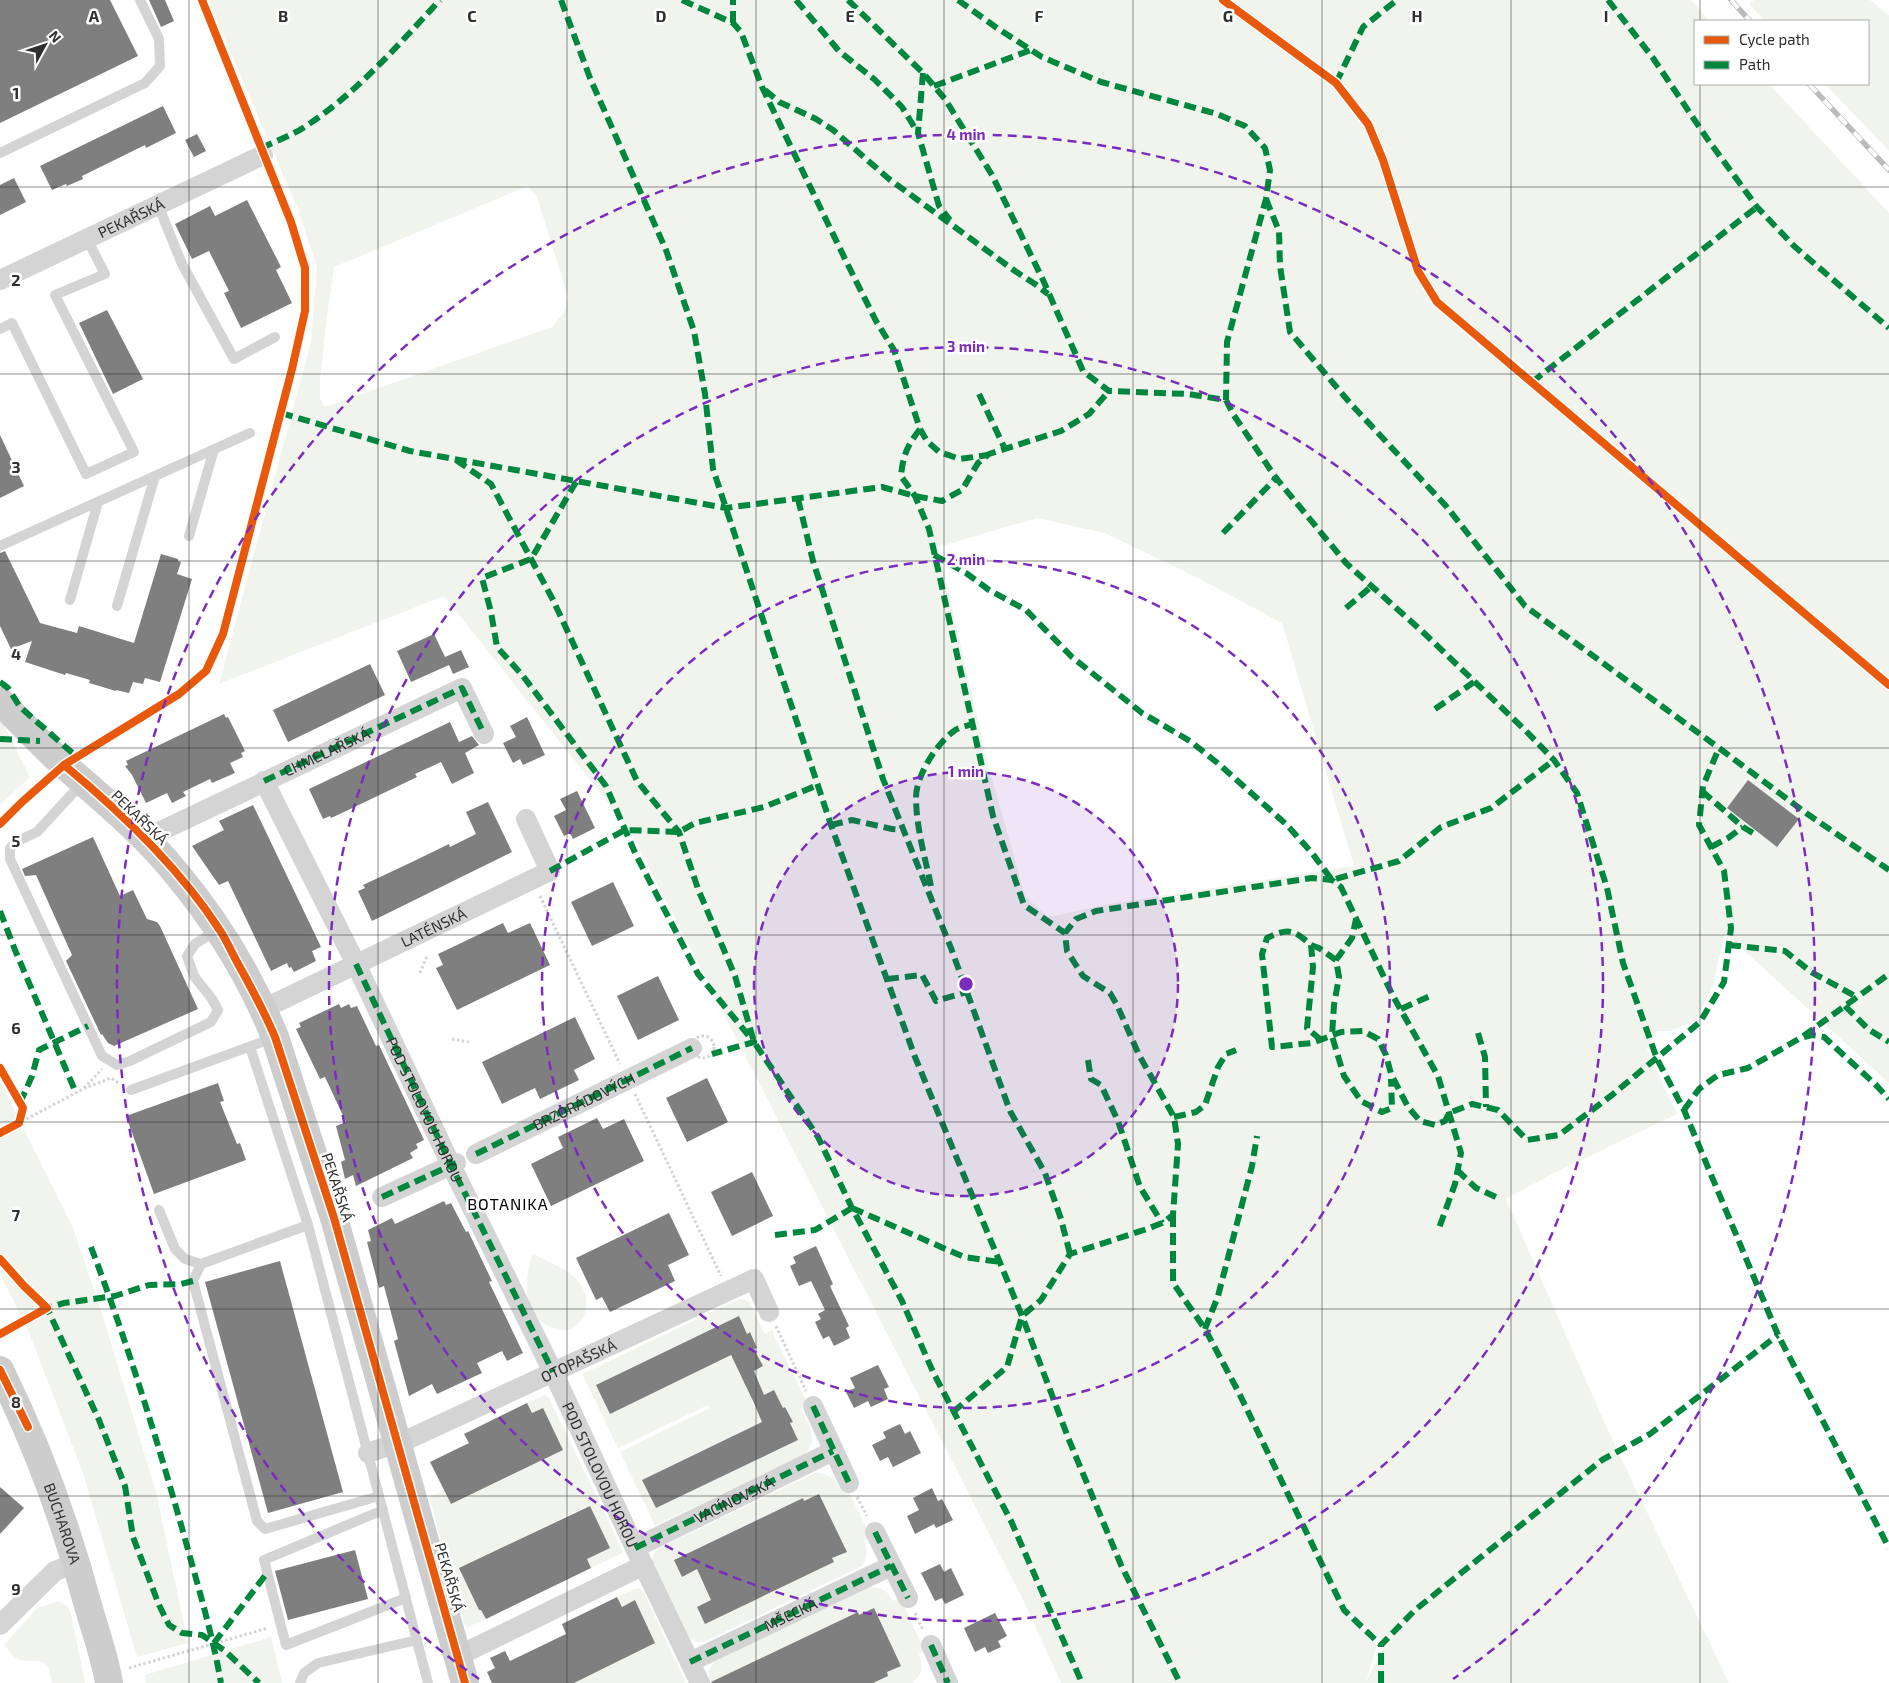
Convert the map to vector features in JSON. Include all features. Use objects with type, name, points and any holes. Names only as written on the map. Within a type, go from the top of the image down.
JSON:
[{"type":"street","name":"PEKAŘSKÁ","points":[[0,280],[263,155]]},
{"type":"street","name":"CHMELAŘSKÁ","points":[[144,839],[462,688],[484,734]]},
{"type":"street","name":"PEKAŘSKÁ","points":[[0,702],[176,871],[219,929],[264,1009],[334,1218],[464,1683]]},
{"type":"street","name":"POD STOLOVOU HOROU","points":[[264,781],[356,964],[453,1164],[700,1683]]},
{"type":"street","name":"LATÉNSKÁ","points":[[264,1009],[550,870],[526,819]]},
{"type":"street","name":"BRZORÁDOVÝCH","points":[[476,1154],[692,1048]]},
{"type":"street","points":[[382,1197],[453,1164]]},
{"type":"street","name":"OTOPAŠSKÁ","points":[[368,1453],[398,1443],[754,1279],[769,1312]]},
{"type":"street","name":"BUCHAROVA","points":[[0,1370],[28,1427],[49,1478],[77,1564],[119,1675]]},
{"type":"street","points":[[813,1406],[849,1483]]},
{"type":"street","name":"VACÍNOVSKÁ","points":[[458,1656],[833,1451]]},
{"type":"street","points":[[875,1532],[908,1598]]},
{"type":"street","points":[[0,1625],[56,1571],[77,1564]]},
{"type":"street","name":"MŠECKÁ","points":[[690,1662],[891,1566]]},
{"type":"street","points":[[930,1645],[944,1682]]},
{"type":"lane","points":[[0,153],[145,83],[160,66],[159,39],[140,0]]},
{"type":"lane","points":[[158,205],[182,264],[234,359],[275,337]]},
{"type":"lane","points":[[0,329],[12,324],[86,474],[134,452],[55,295],[104,274],[87,239]]},
{"type":"lane","points":[[0,546],[250,433]]},
{"type":"lane","points":[[189,536],[214,449]]},
{"type":"lane","points":[[117,606],[155,476]]},
{"type":"lane","points":[[70,600],[98,502]]},
{"type":"lane","points":[[84,782],[36,832],[20,840],[10,848],[10,859],[102,1056],[117,1065],[130,1061],[211,1022],[218,1010],[194,976],[187,956],[195,944],[219,929]]},
{"type":"lane","points":[[131,1090],[275,1038]]},
{"type":"lane","points":[[250,1047],[308,1225],[428,1683]]},
{"type":"lane","points":[[159,1210],[175,1248],[185,1259],[201,1264],[308,1225]]},
{"type":"lane","points":[[201,1264],[193,1281],[257,1521],[265,1529],[379,1496]]},
{"type":"lane","points":[[383,1510],[264,1560],[286,1645],[406,1598]]},
{"type":"lane","points":[[300,1683],[304,1673],[318,1663],[417,1640]]},
{"type":"path","points":[[420,973],[427,956]]},
{"type":"path","points":[[452,1039],[468,1042]]},
{"type":"path","points":[[83,1089],[110,1060]]},
{"type":"path","points":[[0,1068],[23,1108],[19,1123]]},
{"type":"path","points":[[0,1133],[83,1089],[111,1078],[131,1090]]},
{"type":"path","points":[[0,1258],[44,1310]]},
{"type":"path","points":[[769,1312],[813,1406]]},
{"type":"path","points":[[849,1483],[875,1532]]},
{"type":"path","points":[[908,1598],[930,1645]]},
{"type":"path","points":[[119,1675],[281,1624]]},
{"type":"shaded area","points":[[208,0],[1691,0],[1709,20],[1694,20],[1694,85],[1770,85],[1889,213],[1889,1083],[1725,933],[1713,985],[1696,1020],[1670,1031],[1657,1031],[1647,1049],[1677,1114],[1548,1176],[1506,1199],[1610,1435],[1729,1683],[1061,1683],[1024,1602],[630,830],[444,596],[219,684],[311,342],[317,267],[298,209]],"holes":[[[528,186],[537,197],[568,297],[565,311],[552,327],[325,407],[320,398],[320,380],[334,267]],[[1037,518],[1105,533],[1200,579],[1282,623],[1354,866],[1109,904],[1048,917],[1025,896],[989,768],[938,547]],[[1748,781],[1799,819],[1778,847],[1727,809]],[[1347,1613],[1386,1642],[1366,1682],[1377,1645]]]},
{"type":"shaded area","points":[[1754,0],[1870,0],[1889,15],[1889,151],[1826,85],[1869,85],[1869,20],[1764,20],[1749,4]]},
{"type":"shaded area","points":[[0,717],[30,777],[0,805]]},
{"type":"shaded area","points":[[0,1081],[73,1228],[103,1317],[156,1492],[188,1643],[137,1657],[83,1473],[30,1335],[0,1273]]},
{"type":"shaded area","points":[[532,1254],[552,1263],[571,1275],[579,1282],[584,1291],[587,1301],[585,1313],[572,1328],[562,1330],[548,1326],[539,1320],[533,1312],[527,1293],[528,1273]]},
{"type":"shaded area","points":[[739,1299],[745,1299],[750,1303],[765,1334],[773,1330],[774,1336],[809,1405],[801,1409],[811,1433],[811,1445],[803,1455],[655,1526],[620,1452],[710,1408],[708,1405],[618,1448],[582,1374]],"holes":[[[739,1316],[747,1334],[750,1333],[757,1347],[754,1349],[763,1366],[741,1377],[717,1327]],[[694,1338],[708,1366],[610,1414],[624,1371]],[[762,1391],[764,1395],[774,1391],[783,1408],[786,1407],[792,1421],[790,1423],[798,1440],[777,1451],[750,1397]],[[740,1433],[753,1461],[656,1508],[642,1480]]]},
{"type":"shaded area","points":[[545,1395],[549,1398],[622,1553],[591,1568],[587,1559],[610,1548],[589,1506],[581,1509],[460,1568],[479,1610],[481,1610],[486,1619],[468,1627],[465,1626],[429,1497],[444,1490],[451,1504],[540,1462],[543,1408],[532,1413],[527,1403]]},
{"type":"shaded area","points":[[815,1473],[830,1476],[839,1487],[845,1484],[871,1537],[864,1540],[867,1553],[862,1566],[704,1642],[697,1642],[689,1638],[653,1562],[653,1555],[659,1548]]},
{"type":"shaded area","points":[[870,1587],[884,1590],[893,1601],[900,1598],[925,1651],[919,1654],[921,1670],[912,1683],[710,1683],[708,1671],[715,1661]]},
{"type":"shaded area","points":[[637,1588],[643,1591],[686,1683],[574,1683],[655,1643],[635,1601],[622,1607],[617,1597]]},
{"type":"shaded area","points":[[59,1601],[68,1607],[71,1614],[85,1683],[52,1683],[48,1667],[43,1662],[17,1659],[4,1645],[37,1608]]},
{"type":"shaded area","points":[[271,1637],[282,1683],[146,1683],[145,1675]]},
{"type":"building","points":[[0,0],[110,0],[138,56],[0,123]]},
{"type":"building","points":[[149,0],[165,0],[174,21],[161,27]]},
{"type":"building","points":[[163,106],[176,133],[146,148],[145,145],[82,176],[83,179],[52,190],[40,166]]},
{"type":"building","points":[[197,134],[206,151],[194,157],[185,140]]},
{"type":"building","points":[[14,178],[26,202],[0,215],[0,185]]},
{"type":"building","points":[[247,200],[281,267],[276,270],[292,303],[241,328],[224,293],[229,291],[209,251],[192,259],[175,224],[210,206],[215,216]]},
{"type":"building","points":[[107,310],[143,379],[113,394],[79,323]]},
{"type":"building","points":[[0,435],[24,486],[0,498]]},
{"type":"building","points":[[5,551],[40,623],[77,633],[79,626],[134,643],[161,554],[178,559],[181,562],[177,574],[192,579],[160,682],[145,678],[143,684],[133,682],[129,693],[89,683],[90,680],[66,673],[65,675],[25,662],[32,641],[11,649],[0,626],[0,553]]},
{"type":"building","points":[[434,634],[445,657],[461,650],[469,667],[453,674],[449,665],[411,682],[397,651]]},
{"type":"building","points":[[370,664],[385,695],[288,742],[273,710]]},
{"type":"building","points":[[224,714],[226,718],[228,717],[245,751],[241,753],[243,757],[230,763],[235,773],[212,783],[210,779],[183,792],[186,796],[172,803],[167,793],[146,803],[132,775],[125,766],[128,765],[126,761]]},
{"type":"building","points":[[527,717],[545,755],[523,765],[520,759],[513,763],[503,743],[516,737],[510,726]]},
{"type":"building","points":[[450,722],[459,742],[472,736],[479,745],[465,753],[474,773],[452,784],[441,762],[415,774],[417,777],[331,818],[330,816],[323,819],[309,789]]},
{"type":"building","points":[[1748,780],[1799,819],[1777,847],[1727,808]]},
{"type":"building","points":[[577,791],[595,828],[573,839],[570,833],[564,836],[554,816],[566,810],[560,799]]},
{"type":"building","points":[[488,802],[512,852],[372,921],[358,891],[365,888],[363,885],[449,844],[450,847],[476,834],[466,812]]},
{"type":"building","points":[[253,805],[321,947],[312,951],[316,961],[294,972],[287,963],[271,971],[228,881],[219,885],[192,846],[224,830],[219,821]]},
{"type":"building","points":[[93,837],[120,896],[133,890],[147,919],[157,922],[160,926],[198,1009],[114,1046],[108,1043],[101,1035],[66,961],[72,955],[36,875],[25,876],[22,869]]},
{"type":"building","points":[[613,882],[634,926],[592,946],[571,902]]},
{"type":"building","points":[[503,923],[508,933],[530,923],[550,965],[457,1010],[436,968],[443,965],[438,954]]},
{"type":"building","points":[[658,976],[679,1020],[638,1040],[617,996]]},
{"type":"building","points":[[339,1004],[341,1008],[349,1004],[351,1008],[357,1006],[376,1046],[379,1045],[424,1140],[416,1144],[418,1148],[410,1153],[413,1158],[356,1186],[353,1175],[345,1179],[341,1162],[345,1160],[336,1126],[346,1122],[325,1077],[320,1079],[296,1029],[301,1027],[299,1023]]},
{"type":"building","points":[[575,1017],[595,1059],[574,1070],[579,1080],[540,1099],[535,1088],[502,1104],[482,1062]]},
{"type":"building","points":[[707,1078],[728,1122],[687,1142],[666,1098]]},
{"type":"building","points":[[218,1083],[224,1101],[220,1102],[237,1144],[240,1143],[246,1160],[154,1194],[126,1116]]},
{"type":"building","points":[[597,1118],[603,1129],[624,1119],[644,1161],[551,1206],[531,1164],[563,1148],[558,1137]]},
{"type":"building","points":[[752,1172],[773,1216],[732,1236],[711,1192]]},
{"type":"building","points":[[444,1201],[446,1205],[451,1203],[466,1232],[468,1231],[492,1281],[489,1282],[523,1353],[507,1361],[502,1351],[477,1363],[482,1373],[437,1394],[432,1384],[409,1396],[394,1341],[398,1339],[384,1286],[379,1288],[367,1242],[371,1241],[368,1230],[392,1218],[395,1224]]},
{"type":"building","points":[[669,1213],[689,1255],[668,1265],[675,1281],[610,1312],[602,1297],[596,1300],[576,1258]]},
{"type":"building","points":[[816,1246],[833,1284],[830,1286],[849,1326],[846,1328],[850,1338],[834,1346],[829,1336],[823,1339],[815,1322],[821,1319],[818,1314],[825,1310],[811,1281],[799,1286],[790,1266],[796,1263],[793,1257]]},
{"type":"building","points":[[280,1261],[343,1492],[268,1513],[205,1282]]},
{"type":"building","points":[[739,1316],[747,1334],[750,1332],[757,1348],[754,1349],[763,1366],[754,1371],[764,1395],[774,1390],[793,1422],[790,1423],[798,1440],[656,1508],[642,1480],[762,1422],[731,1355],[610,1414],[596,1385]]},
{"type":"building","points":[[878,1365],[889,1387],[884,1389],[888,1399],[871,1407],[868,1401],[854,1408],[846,1392],[855,1388],[850,1378]]},
{"type":"building","points":[[527,1403],[532,1413],[543,1408],[563,1450],[451,1504],[430,1462],[469,1443],[464,1434]]},
{"type":"building","points":[[900,1424],[905,1434],[910,1431],[921,1453],[893,1467],[888,1457],[880,1461],[872,1445],[886,1438],[883,1432]]},
{"type":"building","points":[[0,1487],[24,1508],[0,1534]]},
{"type":"building","points":[[932,1488],[938,1501],[942,1499],[953,1520],[936,1528],[934,1524],[915,1534],[907,1516],[919,1510],[913,1498]]},
{"type":"building","points":[[819,1494],[847,1552],[832,1558],[834,1562],[705,1624],[697,1607],[711,1600],[697,1569],[682,1577],[674,1560],[803,1498],[804,1501]]},
{"type":"building","points":[[590,1506],[610,1548],[587,1559],[591,1568],[486,1619],[481,1610],[479,1610],[459,1568]]},
{"type":"building","points":[[355,1550],[368,1599],[288,1620],[275,1571]]},
{"type":"building","points":[[940,1564],[944,1572],[951,1568],[964,1595],[945,1604],[942,1598],[935,1601],[921,1573]]},
{"type":"building","points":[[617,1597],[622,1607],[635,1600],[655,1643],[574,1683],[492,1683],[487,1672],[495,1668],[490,1658],[505,1651],[510,1661],[566,1634],[562,1624]]},
{"type":"building","points":[[874,1608],[901,1666],[887,1672],[888,1676],[873,1683],[711,1682],[858,1612],[859,1615]]},
{"type":"building","points":[[995,1613],[1007,1636],[998,1641],[1001,1647],[988,1653],[985,1647],[975,1652],[964,1628]]},
{"type":"railway","points":[[1731,0],[1749,20]]},
{"type":"railway","points":[[1810,85],[1889,170]]},
{"type":"marked path","points":[[261,148],[301,129],[325,113],[377,67],[440,0]]},
{"type":"marked path","points":[[561,0],[590,78],[666,250],[694,331],[705,394],[713,469],[831,825],[915,1057],[1022,1316],[1069,1440],[1121,1565],[1180,1683]]},
{"type":"marked path","points":[[682,0],[733,23],[741,32],[762,87],[876,321],[894,350],[920,429],[927,441],[939,452],[960,459],[988,455]]},
{"type":"marked path","points":[[733,0],[733,23]]},
{"type":"marked path","points":[[796,0],[839,51],[874,79],[902,107],[918,133]]},
{"type":"marked path","points":[[848,0],[923,73],[945,99],[992,175],[1043,280],[1083,371],[1109,391],[1188,394],[1226,400],[1233,414],[1276,478],[1346,563],[1425,634],[1525,730],[1554,760],[1577,793],[1607,888],[1623,963],[1657,1059],[1684,1110],[1778,1335],[1889,1548]]},
{"type":"marked path","points":[[958,0],[1042,57],[1101,82],[1217,114],[1245,126],[1265,148],[1270,170],[1266,199],[1227,342],[1226,400]]},
{"type":"marked path","points":[[1336,83],[1363,27],[1397,0]]},
{"type":"marked path","points":[[1608,0],[1653,58],[1706,137],[1757,207],[1794,246],[1889,328]]},
{"type":"marked path","points":[[934,86],[1031,50]]},
{"type":"marked path","points":[[923,73],[918,133],[939,206],[950,220]]},
{"type":"marked path","points":[[765,90],[779,102],[816,119],[833,130],[889,179],[1048,294]]},
{"type":"marked path","points":[[1266,199],[1279,231],[1280,266],[1290,332],[1350,403],[1446,506],[1525,606],[1719,748]]},
{"type":"marked path","points":[[1532,382],[1757,207]]},
{"type":"marked path","points":[[281,413],[410,451],[726,508],[882,487],[942,501],[962,490],[978,463],[989,454],[1061,431],[1089,414],[1109,391]]},
{"type":"marked path","points":[[979,394],[1005,449]]},
{"type":"marked path","points":[[920,429],[906,451],[901,476],[915,496],[929,529],[993,816],[1024,905],[1065,933]]},
{"type":"marked path","points":[[456,460],[491,484],[553,600],[637,781],[679,832],[698,889],[735,976],[754,1042],[818,1137],[852,1208],[902,1301],[933,1372],[1011,1521],[1082,1683]]},
{"type":"marked path","points":[[1223,533],[1276,478]]},
{"type":"marked path","points":[[576,482],[531,559],[482,578],[491,612],[497,647],[523,676],[606,786],[636,855],[698,974],[754,1042],[712,1054]]},
{"type":"marked path","points":[[798,499],[813,561],[883,779],[951,948],[1010,1111],[1045,1173],[1061,1219],[1070,1254]]},
{"type":"marked path","points":[[934,555],[966,573],[989,590],[1026,610],[1072,657],[1142,713],[1190,741],[1220,765],[1287,825],[1312,853],[1332,880],[1399,861],[1441,827],[1491,808],[1554,760]]},
{"type":"marked path","points":[[1346,608],[1372,586]]},
{"type":"marked path","points":[[0,682],[8,688],[20,707],[77,757]]},
{"type":"marked path","points":[[1435,709],[1474,682]]},
{"type":"marked path","points":[[264,781],[462,688],[484,734]]},
{"type":"marked path","points":[[931,886],[921,842],[916,797],[917,789],[924,770],[941,743],[956,730],[972,724]]},
{"type":"marked path","points":[[0,739],[40,741]]},
{"type":"marked path","points":[[1321,1040],[1307,1028],[1313,967],[1311,945],[1295,933],[1290,932],[1280,933],[1267,938],[1262,954],[1272,1047],[1312,1043],[1341,1032],[1363,1031],[1378,1039],[1386,1055],[1391,1074],[1408,1107],[1420,1121],[1435,1125],[1445,1121],[1449,1113],[1472,1104],[1498,1110],[1527,1140],[1559,1135],[1612,1095],[1700,1022],[1724,982],[1731,928],[1724,871],[1699,825],[1703,786],[1719,748],[1806,813],[1889,870]]},
{"type":"marked path","points":[[550,871],[625,830],[679,832],[695,823],[764,807],[818,785]]},
{"type":"marked path","points":[[1702,791],[1743,827],[1753,833]]},
{"type":"marked path","points":[[831,825],[852,820],[904,830]]},
{"type":"marked path","points":[[1711,847],[1743,827]]},
{"type":"marked path","points":[[953,1412],[1007,1367],[1022,1316],[1041,1300],[1070,1254],[1147,1229],[1162,1223],[1173,1215],[1178,1144],[1174,1117],[1139,1055],[1110,993],[1083,976],[1067,951],[1065,933],[1076,919],[1096,911],[1312,878],[1332,880],[1341,887],[1393,996],[1438,1076],[1461,1153],[1455,1184],[1439,1228]]},
{"type":"marked path","points":[[0,911],[76,1093]]},
{"type":"marked path","points":[[1336,960],[1352,938],[1356,919]]},
{"type":"marked path","points":[[1311,945],[1319,948],[1336,960],[1339,977],[1334,1005],[1332,1036],[1344,1076],[1361,1101],[1382,1112],[1392,1108],[1391,1079]]},
{"type":"marked path","points":[[1729,945],[1785,951],[1811,972],[1857,997]]},
{"type":"marked path","points":[[356,964],[451,1165],[553,1372]]},
{"type":"marked path","points":[[1684,1110],[1699,1089],[1718,1075],[1748,1068],[1802,1037],[1889,974]]},
{"type":"marked path","points":[[887,979],[922,975],[936,1001],[967,992]]},
{"type":"marked path","points":[[1401,1009],[1430,996]]},
{"type":"marked path","points":[[1845,1006],[1868,1029],[1889,1042]]},
{"type":"marked path","points":[[20,1103],[32,1076],[39,1050],[88,1026]]},
{"type":"marked path","points":[[1478,1033],[1485,1057],[1486,1107]]},
{"type":"marked path","points":[[1804,1037],[1812,1035],[1824,1037],[1889,1099]]},
{"type":"marked path","points":[[476,1154],[692,1048]]},
{"type":"marked path","points":[[1174,1117],[1196,1112],[1205,1105],[1218,1067],[1226,1054],[1236,1050]]},
{"type":"marked path","points":[[1088,1060],[1091,1079],[1101,1085],[1118,1121],[1140,1187],[1162,1223]]},
{"type":"marked path","points":[[1205,1329],[1218,1296],[1252,1166],[1257,1136]]},
{"type":"marked path","points":[[382,1197],[456,1163]]},
{"type":"marked path","points":[[1457,1170],[1476,1188],[1500,1199]]},
{"type":"marked path","points":[[852,1208],[964,1257],[1000,1262]]},
{"type":"marked path","points":[[775,1235],[815,1230],[852,1208]]},
{"type":"marked path","points":[[1173,1215],[1173,1283],[1205,1329],[1239,1393],[1344,1610],[1381,1645]]},
{"type":"marked path","points":[[91,1247],[140,1386],[182,1528],[213,1644],[221,1683]]},
{"type":"marked path","points":[[193,1281],[181,1284],[149,1285],[115,1296],[64,1303],[47,1308],[99,1420],[125,1486],[133,1537],[159,1605],[169,1625],[182,1633],[202,1635],[225,1651],[259,1683]]},
{"type":"marked path","points":[[1381,1683],[1381,1645],[1415,1610],[1602,1460],[1650,1434],[1778,1335]]},
{"type":"marked path","points":[[813,1406],[849,1483]]},
{"type":"marked path","points":[[635,1548],[833,1451]]},
{"type":"marked path","points":[[875,1532],[908,1598]]},
{"type":"marked path","points":[[690,1662],[891,1566]]},
{"type":"marked path","points":[[214,1643],[267,1573]]},
{"type":"marked path","points":[[931,1645],[948,1683]]},
{"type":"cycle path","points":[[0,824],[64,765],[179,694],[206,671],[223,634],[292,369],[305,311],[305,268],[291,222],[202,0]]},
{"type":"cycle path","points":[[1223,0],[1336,83],[1368,124],[1383,160],[1418,271],[1437,302],[1889,685]]},
{"type":"cycle path","points":[[64,765],[148,841],[185,883],[224,937],[271,1027],[334,1218],[465,1683]]},
{"type":"cycle path","points":[[0,1068],[23,1108],[19,1123],[0,1133]]},
{"type":"cycle path","points":[[0,1259],[47,1308],[0,1334]]},
{"type":"cycle path","points":[[0,1370],[28,1427]]},
{"type":"district","name":"BOTANIKA","points":[[508,1203]]}]
